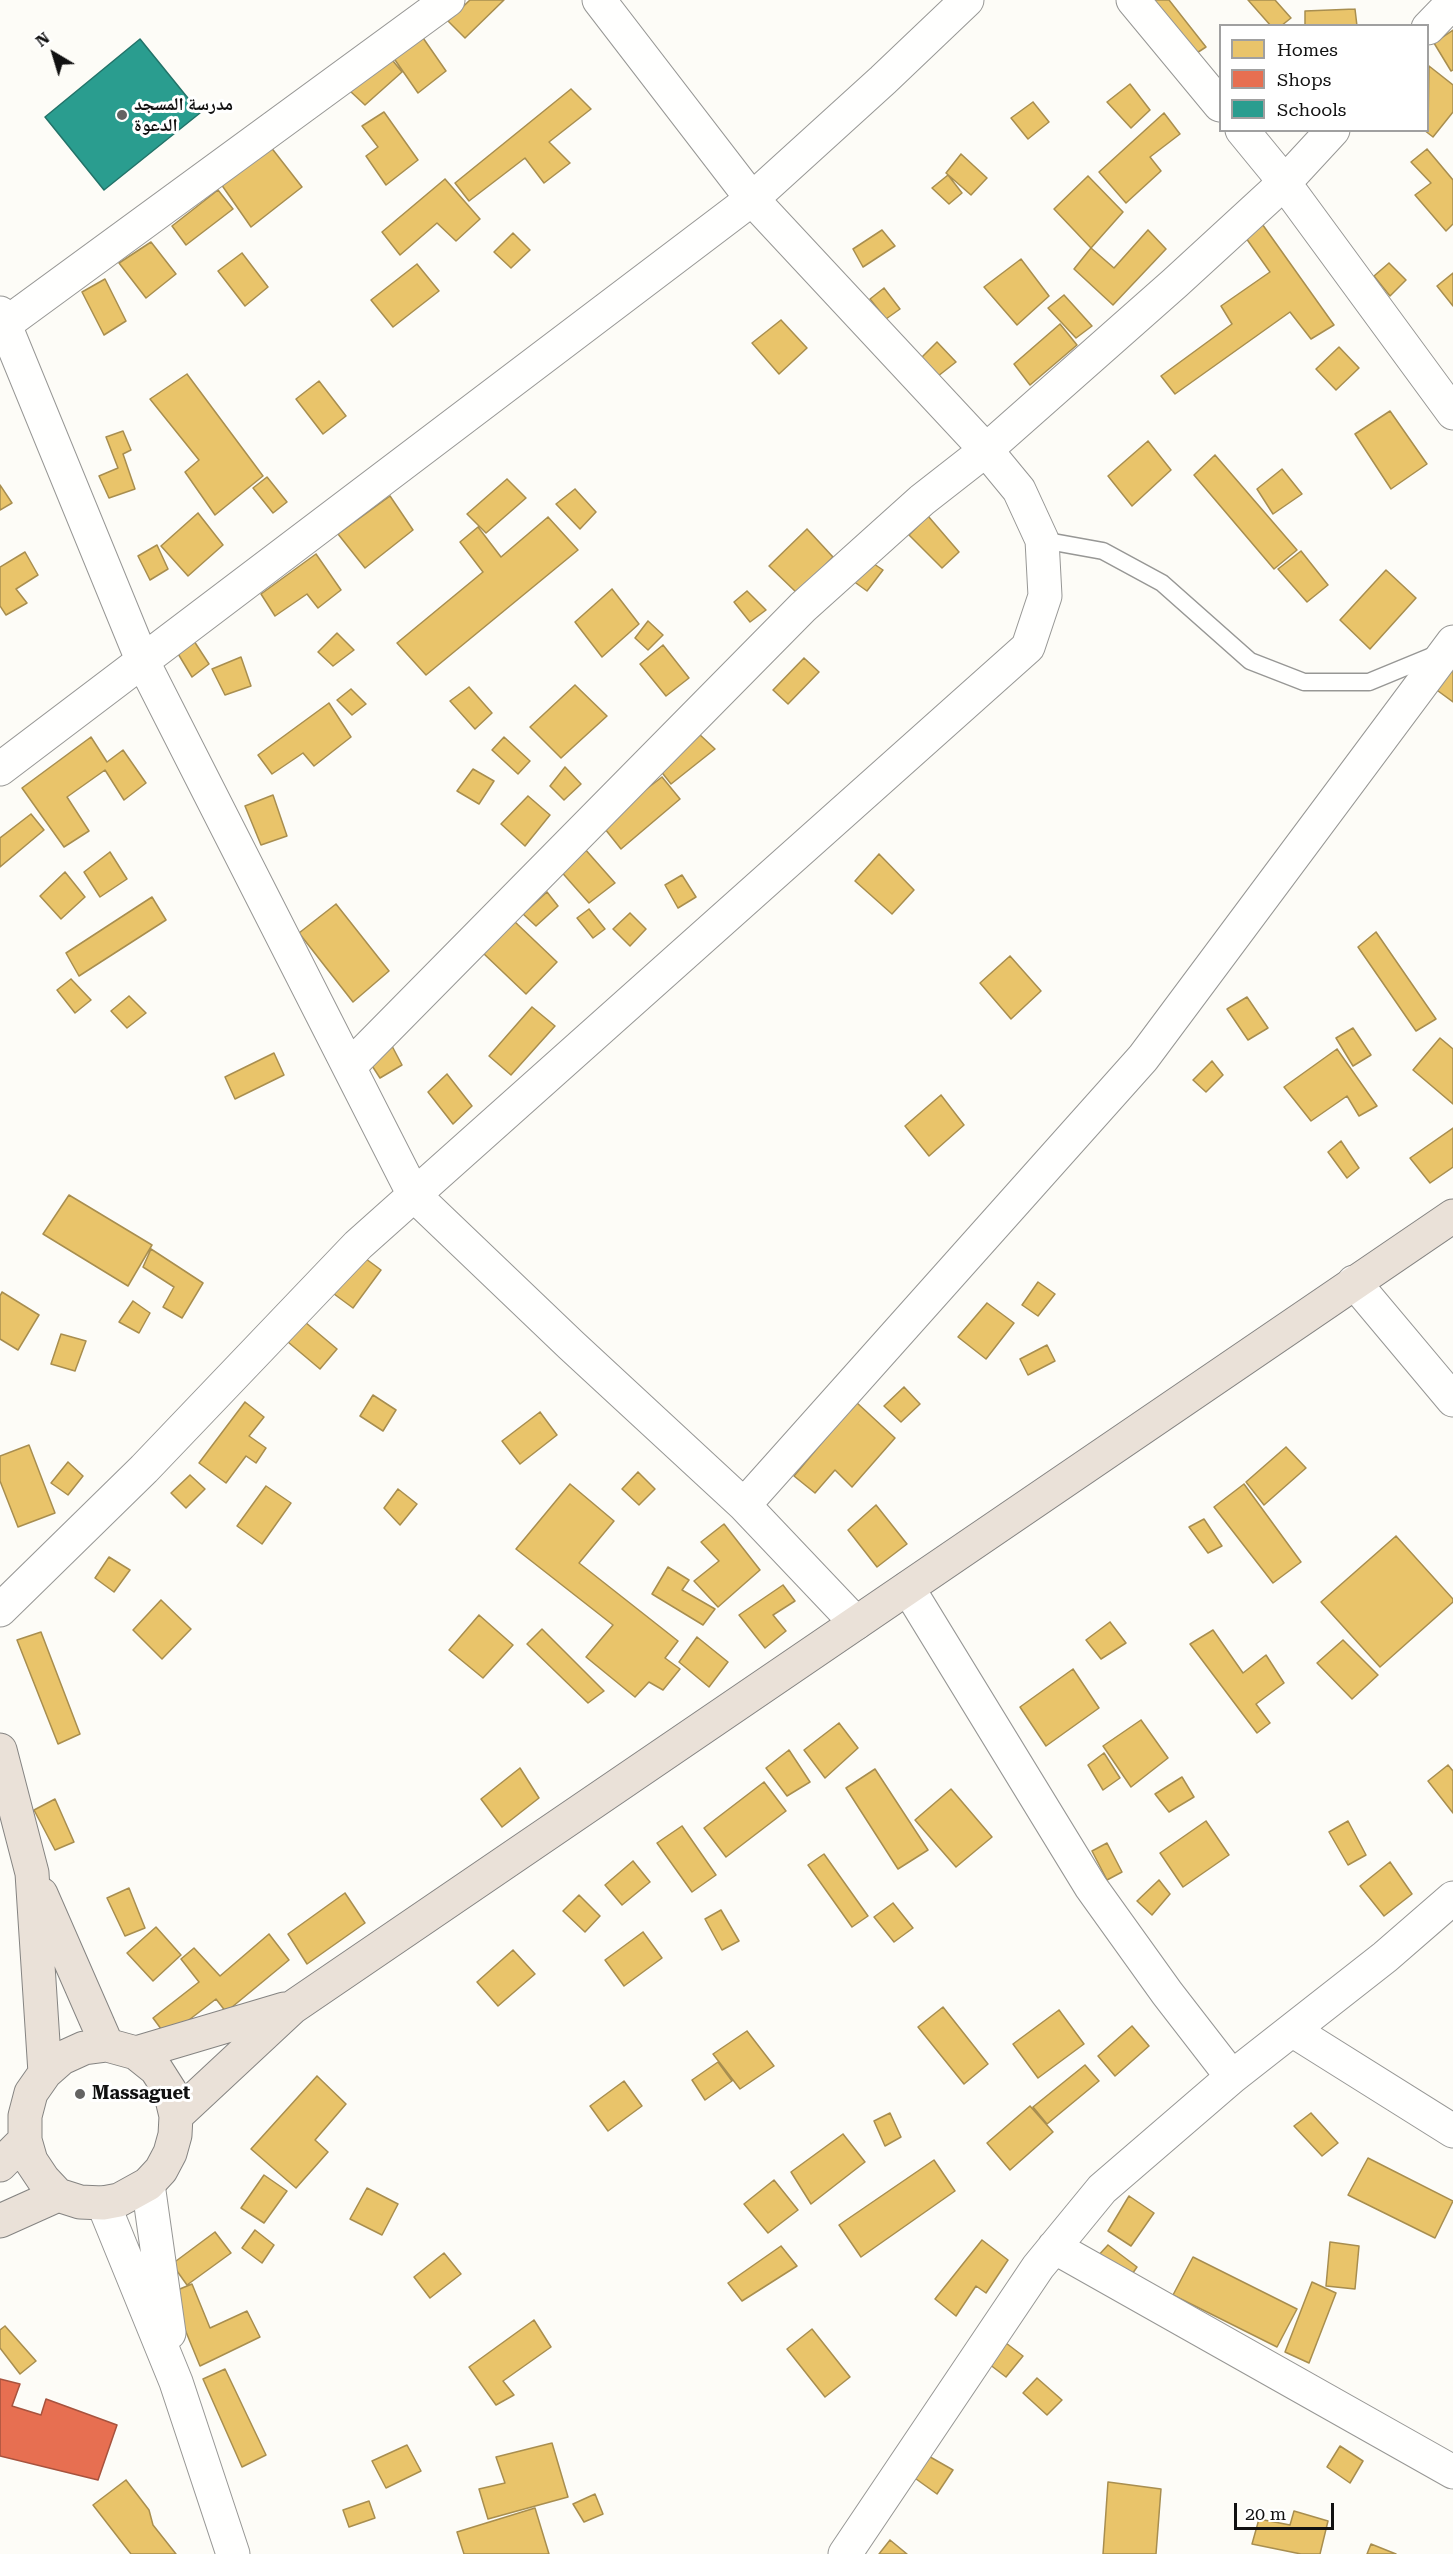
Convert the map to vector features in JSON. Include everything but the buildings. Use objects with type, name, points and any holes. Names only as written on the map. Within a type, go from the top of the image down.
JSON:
[{"type":"highway","points":[[176,2116],[293,2007],[1453,1216]]},
{"type":"highway","points":[[2,1767],[32,1873],[121,2049],[156,2069],[170,2091],[176,2116],[176,2135],[170,2153],[161,2170],[148,2184],[119,2200],[103,2203],[80,2202],[58,2195],[31,2161],[25,2140],[25,2116],[31,2093],[45,2073],[62,2058],[84,2048],[121,2049],[293,2007]]},
{"type":"highway","points":[[32,1873],[45,2073]]},
{"type":"highway","points":[[0,2164],[25,2140]]},
{"type":"highway","points":[[0,2221],[58,2195]]},
{"type":"street","points":[[448,0],[2,322],[143,662],[414,1195],[744,1505],[856,1623]]},
{"type":"street","points":[[0,1610],[144,1469],[358,1245],[1028,647],[1046,596],[1042,540],[1019,490],[986,450],[752,199],[599,0]]},
{"type":"street","points":[[0,769],[752,199],[967,0]]},
{"type":"street","points":[[1132,0],[1219,103]]},
{"type":"street","points":[[1429,27],[1453,2]]},
{"type":"street","points":[[1244,132],[1284,183],[1453,413]]},
{"type":"street","points":[[349,1066],[803,607],[922,500],[986,450],[1284,183],[1331,132]]},
{"type":"street","points":[[744,1505],[1143,1058],[1450,646]]},
{"type":"street","points":[[1354,1282],[1453,1400]]},
{"type":"street","points":[[908,1588],[1091,1887],[1232,2077]]},
{"type":"street","points":[[845,2554],[1038,2267],[1102,2189],[1232,2077],[1385,1957],[1453,1898]]},
{"type":"street","points":[[1292,2030],[1453,2131]]},
{"type":"street","points":[[148,2184],[176,2382]]},
{"type":"street","points":[[103,2203],[176,2382],[233,2554]]},
{"type":"street","points":[[1054,2247],[1453,2472]]},
{"type":"lane","points":[[1042,540],[1103,551],[1113,556],[1162,583],[1250,661],[1304,682],[1369,682],[1450,646]]},
{"type":"place","name":"مدرسة المسجد الدعوة","points":[[122,115]]},
{"type":"place","name":"Massaguet","points":[[80,2094]]}]
